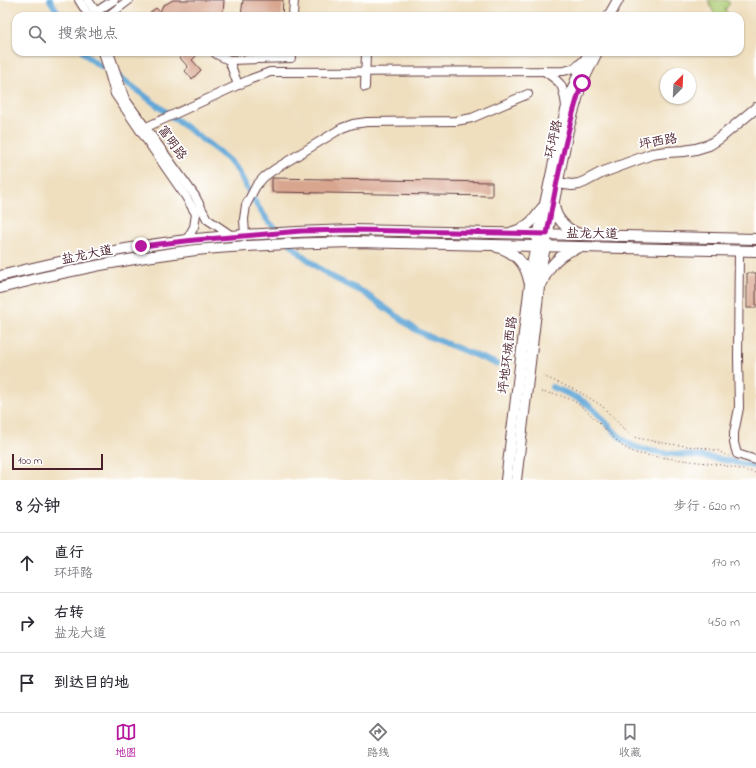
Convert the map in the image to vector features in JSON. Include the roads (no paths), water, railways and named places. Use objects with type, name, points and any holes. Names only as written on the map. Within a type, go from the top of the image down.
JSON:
[{"type":"main road","points":[[611,12],[618,0]]},
{"type":"main road","points":[[618,12],[625,0]]},
{"type":"main road","name":"环坪路","points":[[554,182],[567,109],[576,80],[587,56]]},
{"type":"main road","name":"环坪路","points":[[543,234],[550,198],[575,104],[582,83],[595,56]]},
{"type":"main road","name":"坪西路","points":[[554,182],[572,185],[579,184],[601,173],[652,154],[684,151],[709,145],[720,138],[756,108]]},
{"type":"main road","points":[[505,234],[526,226],[538,214],[550,198]]},
{"type":"main road","points":[[550,198],[561,221],[568,228],[586,235]]},
{"type":"main road","name":"盐龙大道","points":[[0,276],[141,246],[232,236],[314,231],[354,230],[756,239]]},
{"type":"main road","name":"坪地环城西路","points":[[516,480],[530,285],[543,234]]},
{"type":"main road","name":"盐龙大道","points":[[0,288],[85,268],[143,258],[196,250],[274,244],[354,242],[756,251]]},
{"type":"main road","points":[[490,245],[510,252],[517,258],[528,273],[530,285]]},
{"type":"main road","name":"坪地环城西路","points":[[506,480],[525,361],[538,293],[542,262],[541,246]]},
{"type":"main road","points":[[538,293],[544,278],[557,260],[569,252],[583,247]]},
{"type":"street","points":[[79,0],[91,12]]},
{"type":"street","points":[[88,0],[93,12]]},
{"type":"street","points":[[98,12],[114,0]]},
{"type":"street","points":[[113,12],[129,0]]},
{"type":"street","points":[[293,12],[294,0]]},
{"type":"street","name":"富明路","points":[[104,56],[115,94],[195,196],[207,219],[232,236]]},
{"type":"street","name":"富明路","points":[[110,56],[125,99],[196,214],[194,227],[186,241]]},
{"type":"street","points":[[220,56],[229,60],[291,58],[291,56]]},
{"type":"street","points":[[365,87],[366,56]]},
{"type":"street","points":[[142,128],[270,72],[564,71],[575,68],[587,56]]},
{"type":"street","points":[[229,60],[238,85]]},
{"type":"street","points":[[544,71],[558,81],[564,90],[567,109]]},
{"type":"street","points":[[246,235],[244,219],[246,205],[256,186],[264,177],[342,128],[353,124],[367,122],[456,121],[472,118],[528,94]]},
{"type":"street","points":[[739,251],[739,408],[734,433],[734,443],[737,454],[756,460]]},
{"type":"waterway","points":[[50,0],[58,12]]},
{"type":"waterway","points":[[87,56],[97,64],[110,70]]},
{"type":"waterway","points":[[117,75],[219,152],[230,162],[238,171],[256,204],[268,221],[301,254],[317,267],[334,278],[363,292],[416,330],[497,364]]},
{"type":"waterway","points":[[552,387],[588,404],[616,434],[627,443],[640,449],[711,458],[756,467]]}]
